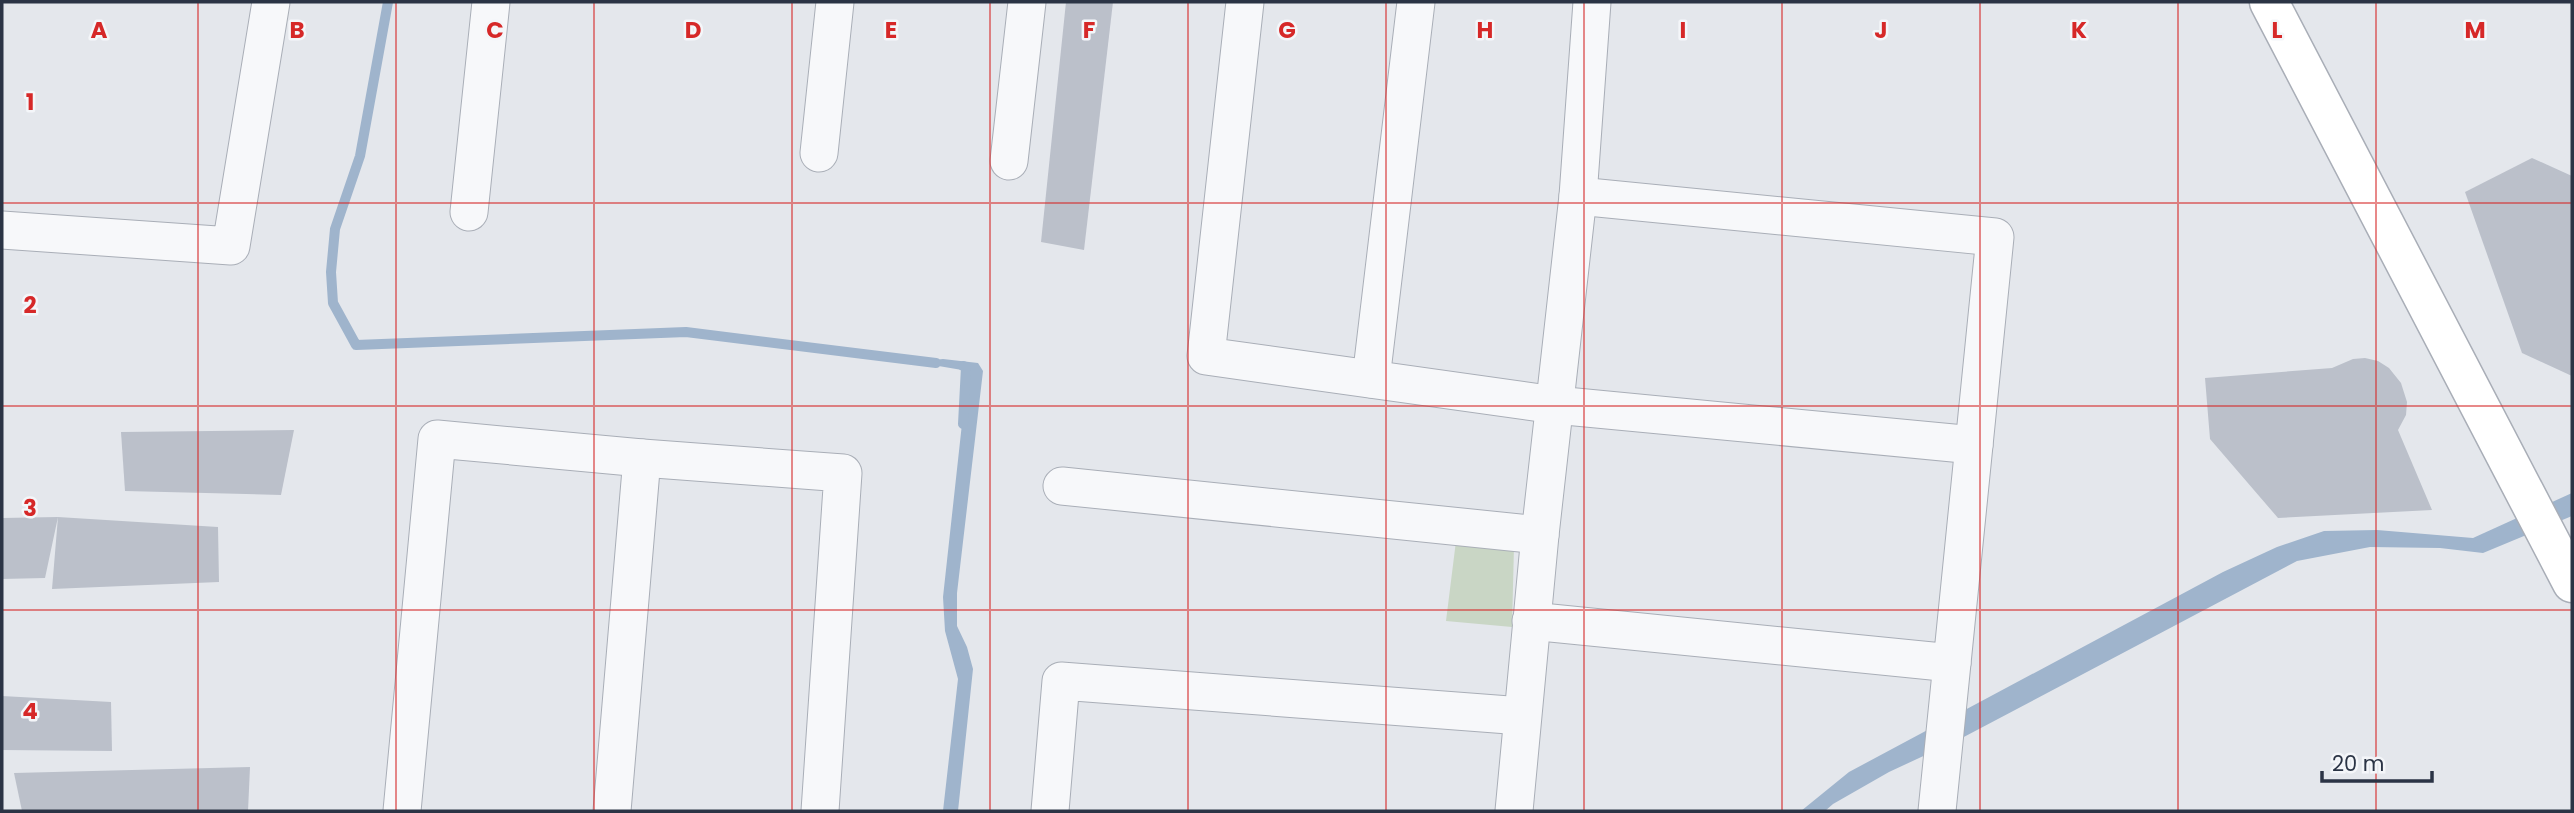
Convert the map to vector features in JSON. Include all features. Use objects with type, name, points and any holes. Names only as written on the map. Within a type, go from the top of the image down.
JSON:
[{"type":"street","points":[[2,230],[231,246],[271,2]]},
{"type":"street","points":[[470,212],[491,2]]},
{"type":"street","points":[[819,153],[835,2]]},
{"type":"street","points":[[1009,161],[1027,2]]},
{"type":"street","points":[[1245,2],[1206,356],[1555,405],[1975,445]]},
{"type":"street","points":[[1371,379],[1416,2]]},
{"type":"street","points":[[1514,811],[1531,621],[1578,195],[1592,2]]},
{"type":"street","points":[[2269,2],[2572,583]]},
{"type":"street","points":[[1578,195],[1995,237],[1937,811]]},
{"type":"street","points":[[402,811],[437,439],[843,473],[820,811]]},
{"type":"street","points":[[612,811],[642,458]]},
{"type":"street","points":[[1062,486],[1540,535]]},
{"type":"street","points":[[1531,621],[1952,663]]},
{"type":"street","points":[[1049,811],[1061,681],[1522,716]]},
{"type":"green space","points":[[1456,541],[1514,546],[1512,627],[1446,621]]},
{"type":"water","points":[[943,359],[978,363],[983,371],[957,593],[957,626],[973,669],[958,811],[943,811],[958,679],[945,631],[943,597],[967,378],[962,370],[915,362]]},
{"type":"water","points":[[2572,493],[2572,516],[2483,553],[2440,548],[2370,547],[2297,561],[1960,739],[1889,772],[1825,811],[1801,811],[1849,772],[2223,572],[2277,547],[2324,531],[2377,530],[2473,538]]},
{"type":"building","points":[[1066,2],[1113,2],[1084,250],[1041,242]]},
{"type":"building","points":[[2532,158],[2572,176],[2572,376],[2522,353],[2465,192]]},
{"type":"building","points":[[2353,359],[2378,361],[2389,368],[2401,383],[2407,402],[2406,415],[2398,430],[2432,510],[2278,518],[2210,439],[2205,378],[2332,368]]},
{"type":"building","points":[[294,430],[281,495],[125,491],[121,432]]},
{"type":"building","points":[[58,517],[218,527],[219,582],[52,589]]},
{"type":"building","points":[[58,517],[45,578],[2,579],[2,518]]},
{"type":"building","points":[[2,696],[111,702],[112,751],[2,750]]},
{"type":"building","points":[[250,767],[248,811],[22,811],[14,773]]},
{"type":"waterway","points":[[388,2],[360,156],[335,229],[331,272],[333,303],[356,345],[686,332],[936,363]]},
{"type":"waterway","points":[[963,366],[966,367],[963,424]]}]
